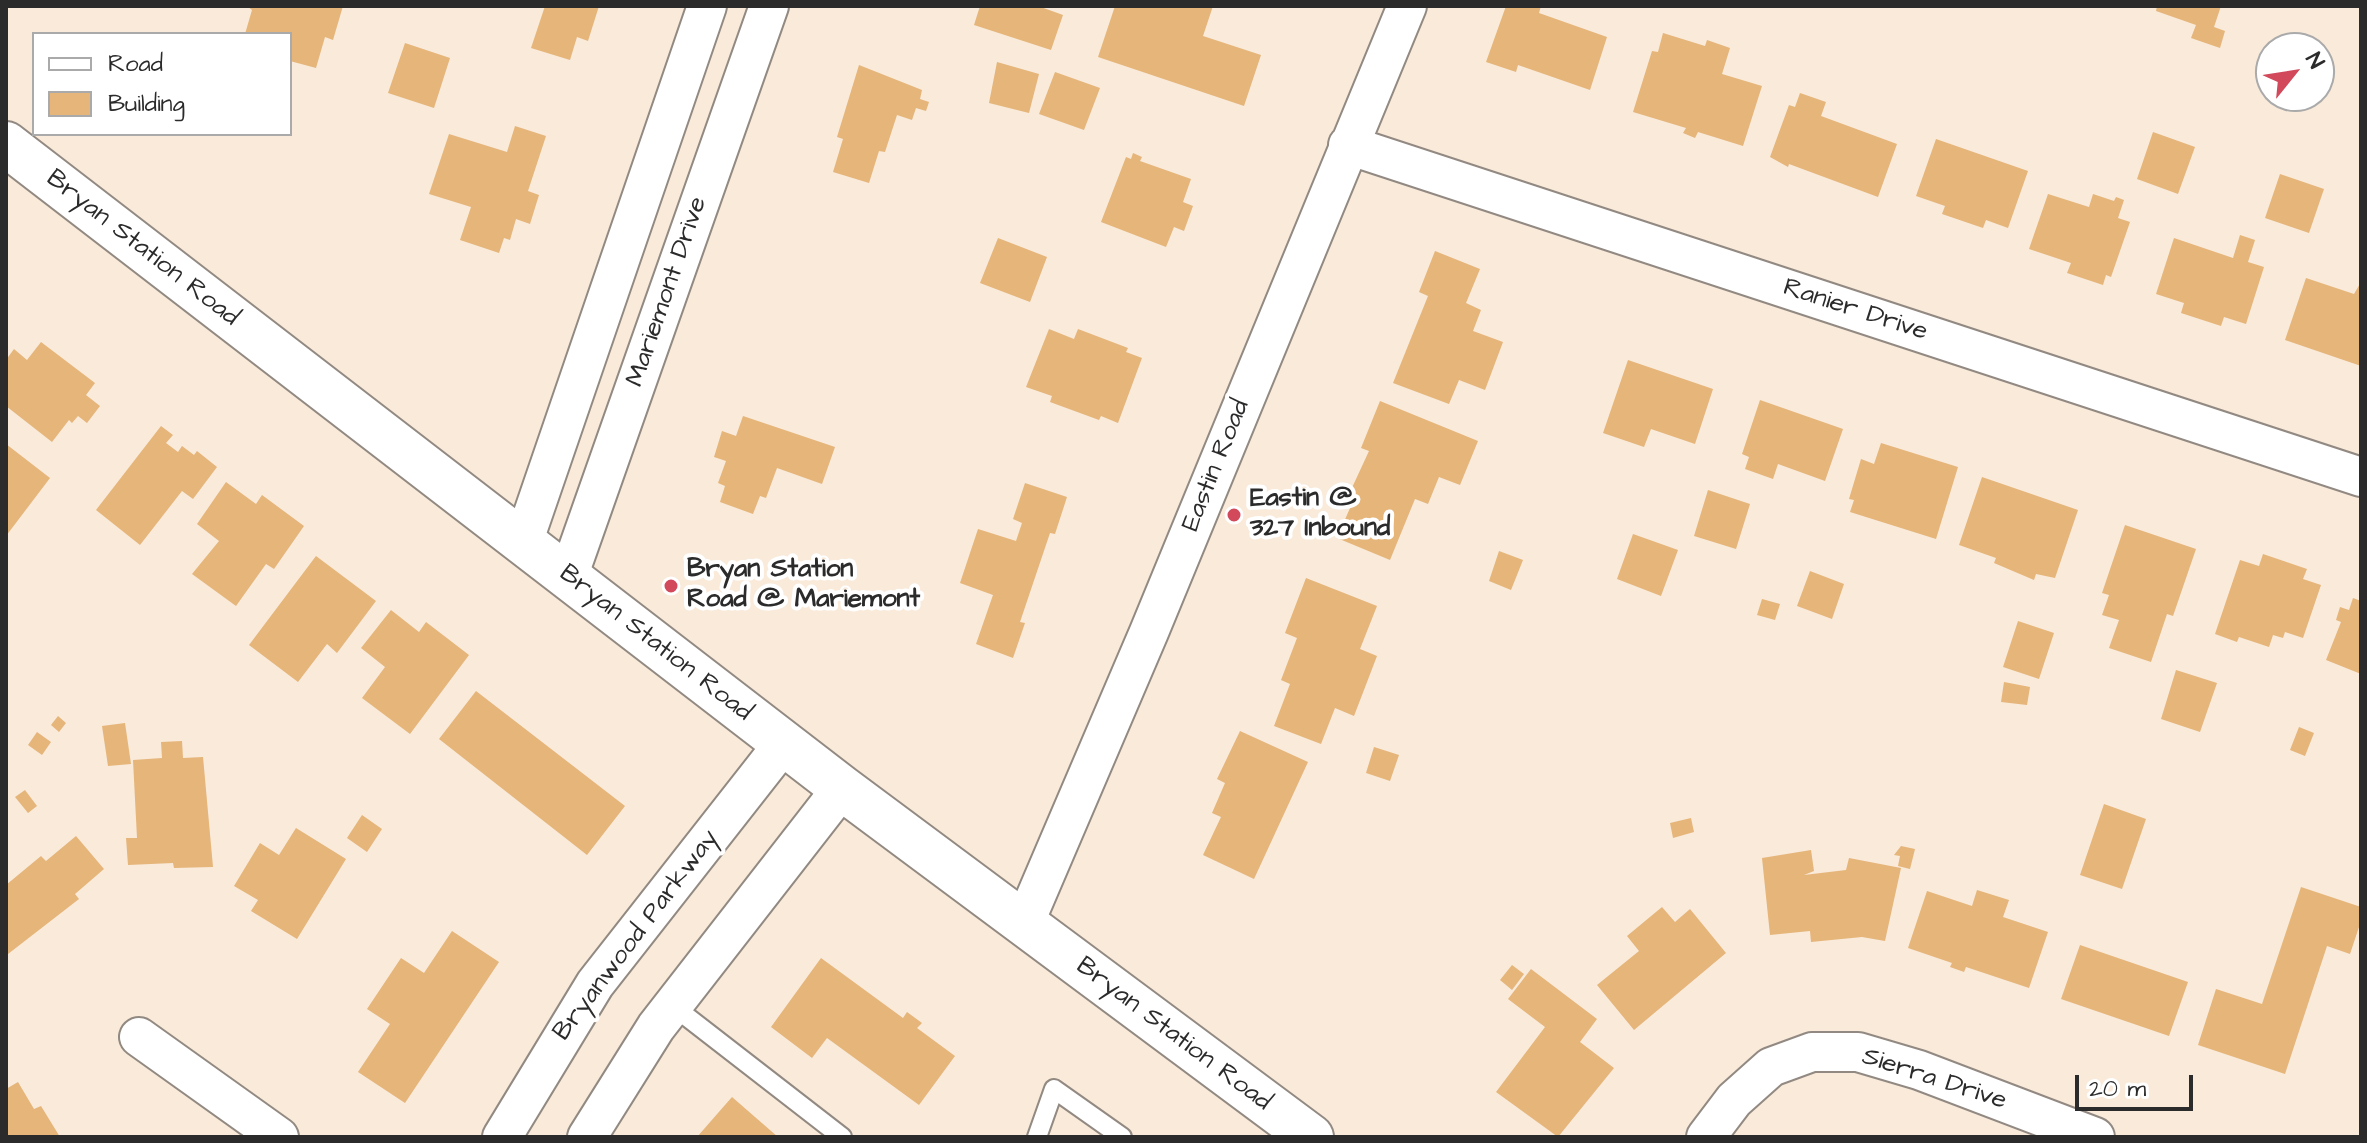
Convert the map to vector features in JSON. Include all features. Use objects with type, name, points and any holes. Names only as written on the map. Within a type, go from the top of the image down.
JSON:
[{"type":"main road","name":"Bryan Station Road","points":[[7,147],[842,788],[1311,1137]]},
{"type":"street","points":[[523,543],[707,6]]},
{"type":"street","name":"Mariemont Drive","points":[[568,577],[769,6]]},
{"type":"street","name":"Eastin Road","points":[[1024,924],[1155,619],[1407,6]]},
{"type":"street","name":"Ranier Drive","points":[[1348,145],[2361,477]]},
{"type":"street","name":"Bryanwood Parkway","points":[[502,1137],[595,984],[784,743]]},
{"type":"street","points":[[587,1137],[673,1006],[842,788]]},
{"type":"street","points":[[139,1037],[279,1137]]},
{"type":"street","name":"Sierra Drive","points":[[1706,1137],[1734,1100],[1771,1067],[1812,1052],[1858,1052],[1919,1070],[2095,1137]]},
{"type":"lane","points":[[673,1006],[842,1137]]},
{"type":"lane","points":[[1037,1137],[1054,1089],[1122,1137]]},
{"type":"building","points":[[247,6],[343,6],[333,40],[325,37],[316,68],[292,62],[292,32],[246,32],[252,10]]},
{"type":"building","points":[[545,6],[599,6],[588,41],[577,37],[570,60],[531,48]]},
{"type":"building","points":[[980,6],[1038,6],[1063,15],[1051,50],[974,25]]},
{"type":"building","points":[[1115,6],[1213,6],[1203,36],[1261,55],[1244,106],[1098,57]]},
{"type":"building","points":[[1506,6],[1541,6],[1539,13],[1607,37],[1590,90],[1518,65],[1516,72],[1486,62]]},
{"type":"building","points":[[2157,6],[2221,6],[2214,27],[2225,31],[2220,48],[2191,38],[2196,25],[2156,11]]},
{"type":"building","points":[[1663,33],[1705,46],[1707,40],[1730,48],[1722,74],[1762,86],[1743,146],[1698,132],[1695,138],[1683,133],[1686,128],[1633,112],[1652,51],[1658,52]]},
{"type":"building","points":[[405,43],[450,58],[434,108],[388,93]]},
{"type":"building","points":[[997,62],[1039,74],[1029,113],[989,103]]},
{"type":"building","points":[[859,65],[922,90],[920,99],[929,102],[926,111],[916,108],[912,120],[897,115],[885,152],[879,151],[869,183],[833,172],[843,139],[837,137]]},
{"type":"building","points":[[1055,72],[1100,88],[1084,130],[1039,114]]},
{"type":"building","points":[[1800,93],[1826,102],[1821,116],[1897,144],[1878,197],[1789,164],[1788,167],[1770,157],[1789,105],[1795,107]]},
{"type":"building","points":[[515,126],[546,136],[528,191],[539,195],[530,224],[516,219],[510,240],[504,238],[499,253],[460,240],[471,207],[429,194],[449,134],[507,152]]},
{"type":"building","points":[[2153,132],[2195,147],[2178,194],[2137,179]]},
{"type":"building","points":[[1936,139],[2028,171],[2008,228],[1986,220],[1983,228],[1942,214],[1945,206],[1916,196]]},
{"type":"building","points":[[1133,153],[1142,157],[1140,161],[1191,179],[1183,202],[1193,206],[1184,231],[1174,227],[1166,247],[1101,222],[1126,157],[1131,159]]},
{"type":"building","points":[[2280,174],[2324,189],[2309,233],[2265,218]]},
{"type":"building","points":[[2048,194],[2089,207],[2093,194],[2114,201],[2116,197],[2124,200],[2118,218],[2130,222],[2111,277],[2106,275],[2103,285],[2067,273],[2071,263],[2029,249]]},
{"type":"building","points":[[2240,235],[2255,240],[2248,262],[2264,267],[2246,324],[2224,317],[2221,326],[2181,313],[2184,303],[2156,294],[2174,238],[2233,258]]},
{"type":"building","points":[[998,238],[1047,257],[1030,302],[980,283]]},
{"type":"building","points":[[1435,251],[1480,269],[1466,303],[1481,310],[1473,331],[1503,342],[1485,390],[1459,380],[1449,404],[1393,383],[1428,296],[1419,292]]},
{"type":"building","points":[[2306,278],[2354,294],[2361,282],[2361,366],[2285,340]]},
{"type":"building","points":[[1049,329],[1074,339],[1078,329],[1128,348],[1126,352],[1142,358],[1118,423],[1101,416],[1099,420],[1050,402],[1052,396],[1026,387]]},
{"type":"building","points":[[41,342],[95,383],[86,395],[100,406],[87,423],[78,416],[72,423],[69,420],[52,442],[6,406],[6,360],[14,349],[27,360]]},
{"type":"building","points":[[1628,360],[1713,389],[1695,444],[1651,429],[1644,447],[1603,433]]},
{"type":"building","points":[[1760,400],[1843,429],[1825,481],[1778,464],[1773,479],[1745,469],[1749,457],[1742,454]]},
{"type":"building","points":[[1380,401],[1478,441],[1460,485],[1439,477],[1428,504],[1415,499],[1390,560],[1337,538],[1350,508],[1344,505],[1369,451],[1361,448]]},
{"type":"building","points":[[743,416],[835,447],[822,484],[777,468],[766,498],[760,496],[753,514],[720,502],[725,486],[718,483],[726,461],[714,457],[722,431],[736,436]]},
{"type":"building","points":[[161,426],[173,435],[166,443],[178,452],[182,446],[194,455],[197,451],[217,467],[193,499],[182,491],[140,545],[96,510]]},
{"type":"building","points":[[1881,443],[1958,467],[1936,539],[1850,512],[1854,500],[1849,499],[1861,459],[1874,464]]},
{"type":"building","points":[[6,444],[50,478],[6,536]]},
{"type":"building","points":[[1982,477],[2078,510],[2055,578],[2036,574],[2034,580],[1994,563],[1996,558],[1959,545]]},
{"type":"building","points":[[226,482],[256,504],[262,495],[304,526],[274,569],[266,564],[236,606],[192,574],[219,541],[197,524]]},
{"type":"building","points":[[1025,483],[1067,497],[1055,534],[1050,533],[1020,622],[1025,623],[1013,658],[976,644],[993,595],[960,583],[978,529],[1016,541],[1022,523],[1013,519]]},
{"type":"building","points":[[1708,490],[1750,504],[1736,549],[1694,536]]},
{"type":"building","points":[[2125,525],[2196,549],[2173,616],[2167,614],[2151,662],[2109,648],[2119,620],[2102,615],[2109,595],[2102,593]]},
{"type":"building","points":[[1633,534],[1678,550],[1661,596],[1617,579]]},
{"type":"building","points":[[1499,551],[1523,560],[1511,590],[1489,581]]},
{"type":"building","points":[[2263,554],[2307,569],[2303,579],[2321,585],[2303,638],[2285,632],[2283,638],[2273,635],[2269,647],[2239,637],[2237,642],[2215,634],[2240,560],[2259,566]]},
{"type":"building","points":[[316,556],[376,601],[337,653],[327,644],[298,682],[249,645]]},
{"type":"building","points":[[1810,571],[1844,584],[1832,619],[1797,606]]},
{"type":"building","points":[[1306,578],[1377,606],[1360,649],[1377,656],[1354,716],[1335,708],[1321,744],[1274,726],[1290,684],[1281,680],[1297,638],[1285,633]]},
{"type":"building","points":[[2353,598],[2361,601],[2361,674],[2326,660],[2341,622],[2336,620],[2340,607],[2349,610]]},
{"type":"building","points":[[1762,599],[1780,604],[1775,620],[1757,615]]},
{"type":"building","points":[[391,610],[419,632],[426,622],[469,655],[410,734],[362,698],[385,667],[361,648]]},
{"type":"building","points":[[2018,621],[2054,633],[2039,679],[2003,667]]},
{"type":"building","points":[[2176,670],[2217,683],[2200,732],[2161,719]]},
{"type":"building","points":[[2004,682],[2030,687],[2027,705],[2001,702]]},
{"type":"building","points":[[476,691],[625,806],[587,855],[439,739]]},
{"type":"building","points":[[58,716],[66,723],[59,732],[51,725]]},
{"type":"building","points":[[125,723],[131,764],[108,766],[102,726]]},
{"type":"building","points":[[2299,727],[2314,733],[2305,756],[2290,750]]},
{"type":"building","points":[[1240,731],[1308,762],[1254,879],[1203,855],[1221,817],[1212,813],[1225,783],[1217,779]]},
{"type":"building","points":[[37,732],[51,742],[42,755],[28,745]]},
{"type":"building","points":[[182,741],[183,758],[203,757],[213,867],[174,868],[173,863],[128,865],[126,838],[137,838],[133,760],[162,758],[161,742]]},
{"type":"building","points":[[1374,747],[1399,755],[1390,781],[1366,773]]},
{"type":"building","points":[[25,790],[37,806],[28,813],[15,797]]},
{"type":"building","points":[[2104,804],[2146,819],[2122,889],[2080,875]]},
{"type":"building","points":[[362,815],[382,829],[367,852],[347,838]]},
{"type":"building","points":[[1691,818],[1694,832],[1673,838],[1670,823]]},
{"type":"building","points":[[296,828],[346,859],[297,939],[251,911],[258,900],[234,886],[260,843],[279,855]]},
{"type":"building","points":[[76,836],[104,869],[75,894],[79,899],[8,954],[6,885],[41,856],[46,861]]},
{"type":"building","points":[[1901,846],[1915,849],[1910,869],[1898,866],[1900,856],[1894,855]]},
{"type":"building","points":[[1811,850],[1814,871],[1804,875],[1846,870],[1849,858],[1901,868],[1885,941],[1862,937],[1811,942],[1810,931],[1770,935],[1762,858]]},
{"type":"building","points":[[2301,887],[2361,907],[2361,921],[2350,954],[2327,946],[2285,1074],[2198,1045],[2216,989],[2262,1004]]},
{"type":"building","points":[[1977,890],[2009,900],[2003,917],[2048,932],[2029,988],[1966,967],[1964,972],[1950,967],[1952,963],[1908,948],[1927,891],[1972,906]]},
{"type":"building","points":[[1662,907],[1675,922],[1690,909],[1726,953],[1634,1030],[1597,985],[1639,951],[1627,936]]},
{"type":"building","points":[[452,931],[499,962],[405,1103],[358,1072],[390,1024],[367,1009],[401,958],[424,973]]},
{"type":"building","points":[[2080,945],[2188,982],[2169,1036],[2061,999]]},
{"type":"building","points":[[821,958],[903,1018],[907,1012],[922,1023],[917,1028],[955,1056],[919,1105],[827,1038],[812,1058],[771,1027]]},
{"type":"building","points":[[1512,965],[1524,974],[1512,990],[1500,980]]},
{"type":"building","points":[[1531,969],[1597,1019],[1580,1042],[1614,1068],[1558,1137],[1496,1092],[1545,1027],[1508,999]]},
{"type":"building","points":[[18,1082],[34,1109],[41,1106],[60,1137],[6,1137],[6,1089]]},
{"type":"building","points":[[732,1097],[778,1137],[697,1137]]},
{"type":"place","name":"Eastin @ 327 Inbound","points":[[1234,515]]},
{"type":"place","name":"Bryan Station Road @ Mariemont","points":[[671,586]]}]
